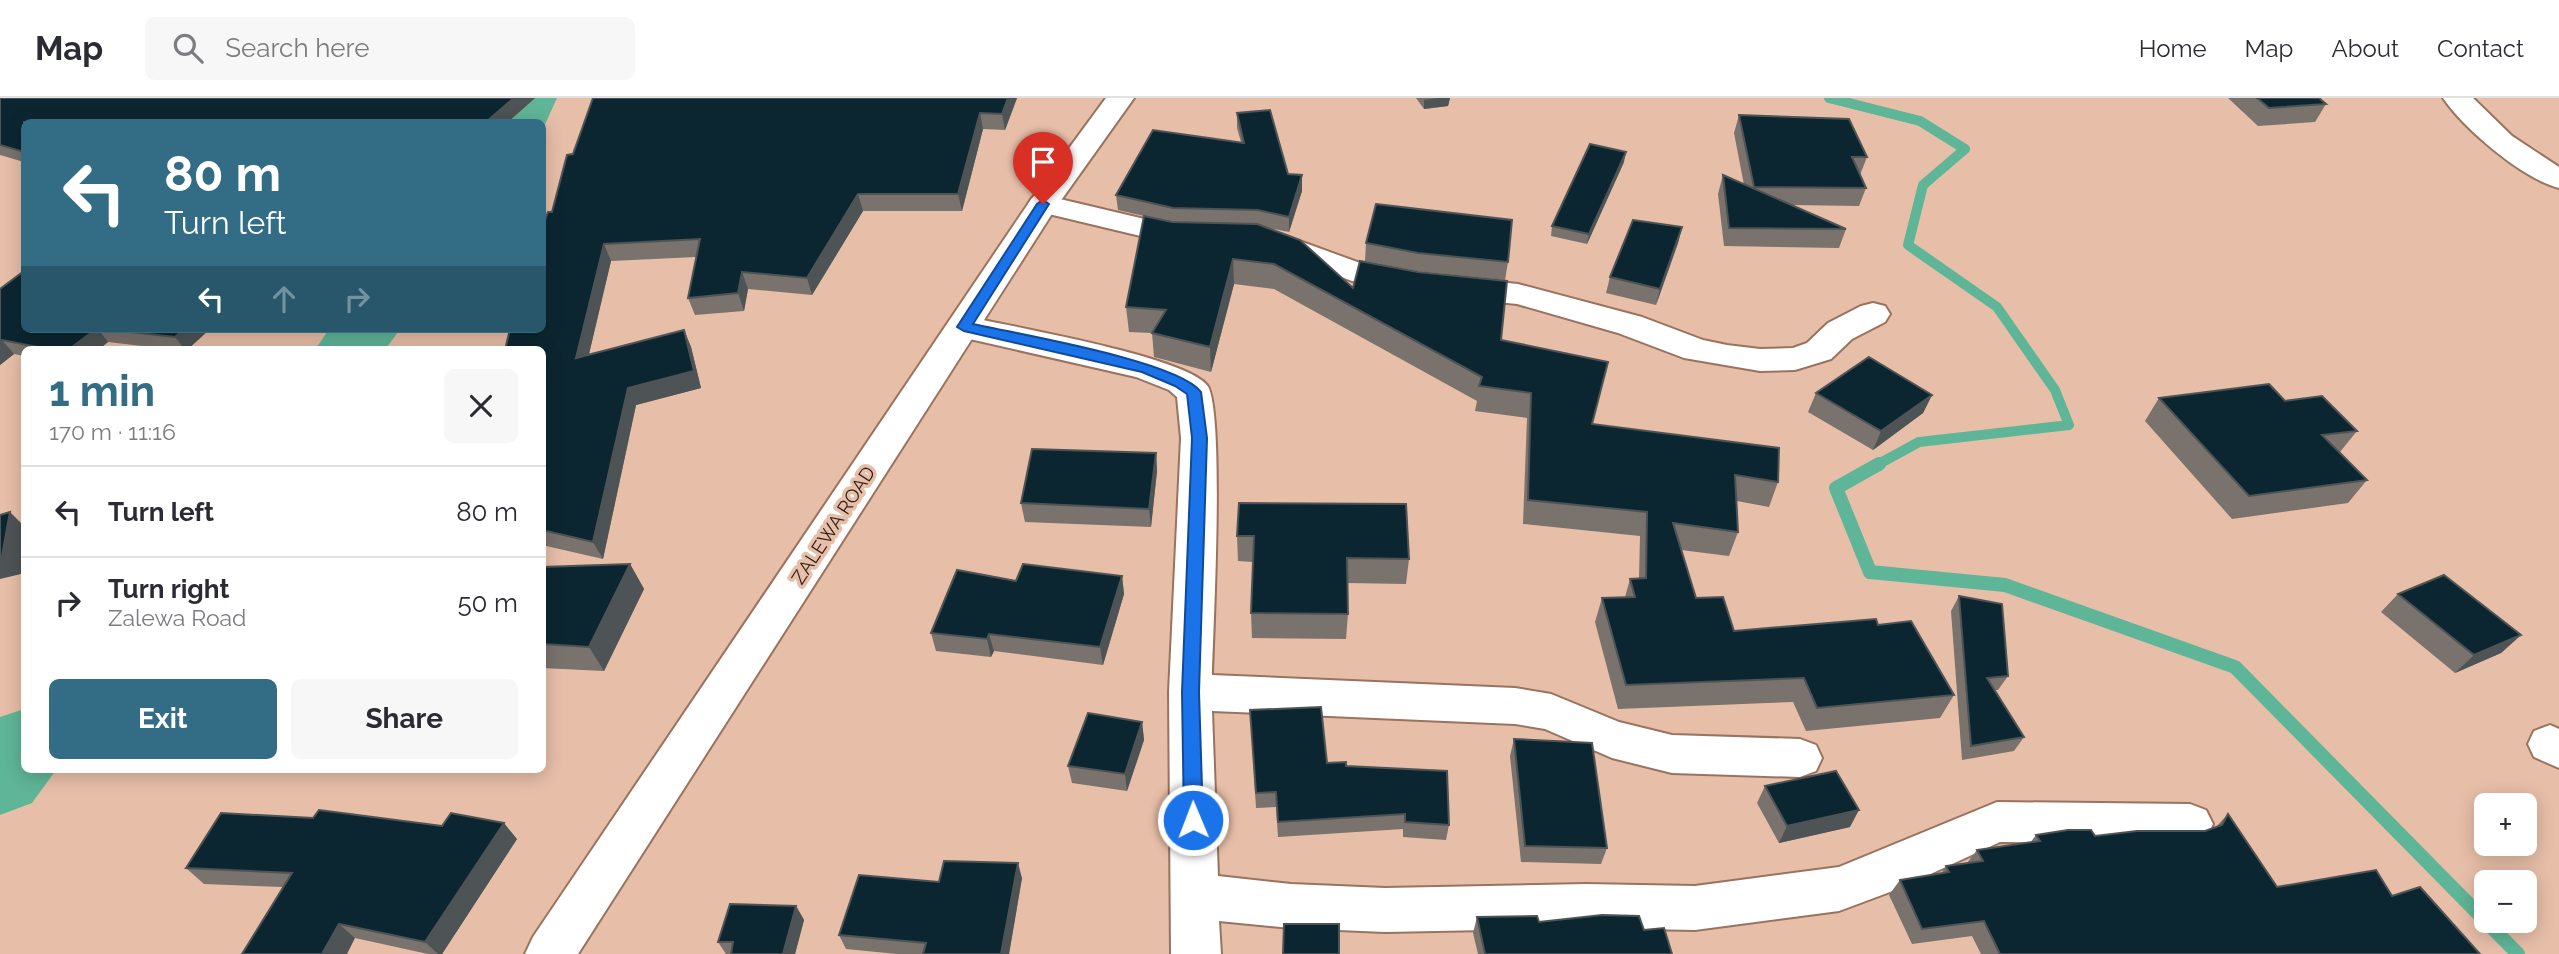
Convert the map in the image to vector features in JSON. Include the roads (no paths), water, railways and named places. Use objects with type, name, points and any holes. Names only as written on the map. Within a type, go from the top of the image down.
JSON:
[{"type":"main road","name":"ZALEWA ROAD","points":[[550,954],[1043,204],[1120,98]]},
{"type":"main road","points":[[2456,98],[2502,142],[2559,179]]},
{"type":"main road","points":[[1043,204],[1174,235],[1258,237],[1287,244],[1352,271],[1416,284],[1518,294],[1630,325],[1696,350],[1727,356],[1760,360],[1795,359],[1819,351],[1840,331],[1872,314]]},
{"type":"main road","points":[[964,327],[1145,368],[1181,382],[1194,392],[1199,438],[1190,692],[1196,954]]},
{"type":"main road","points":[[1190,692],[1515,706],[1551,712],[1612,739],[1672,754],[1800,758]]},
{"type":"main road","points":[[1195,896],[1291,906],[1385,910],[1586,906],[1695,908],[1839,889],[1881,874],[1997,822],[2190,824]]},
{"type":"waterway","points":[[521,119],[529,98]]},
{"type":"waterway","points":[[1829,98],[1920,121],[1965,149],[1923,185],[1908,245],[1997,307],[2055,390],[2069,425],[1919,442],[1875,466]]},
{"type":"waterway","points":[[352,346],[363,333]]},
{"type":"waterway","points":[[1879,464],[1836,488],[1870,572],[2005,585],[2235,667],[2518,954]]},
{"type":"waterway","points":[[0,776],[21,750]]}]
